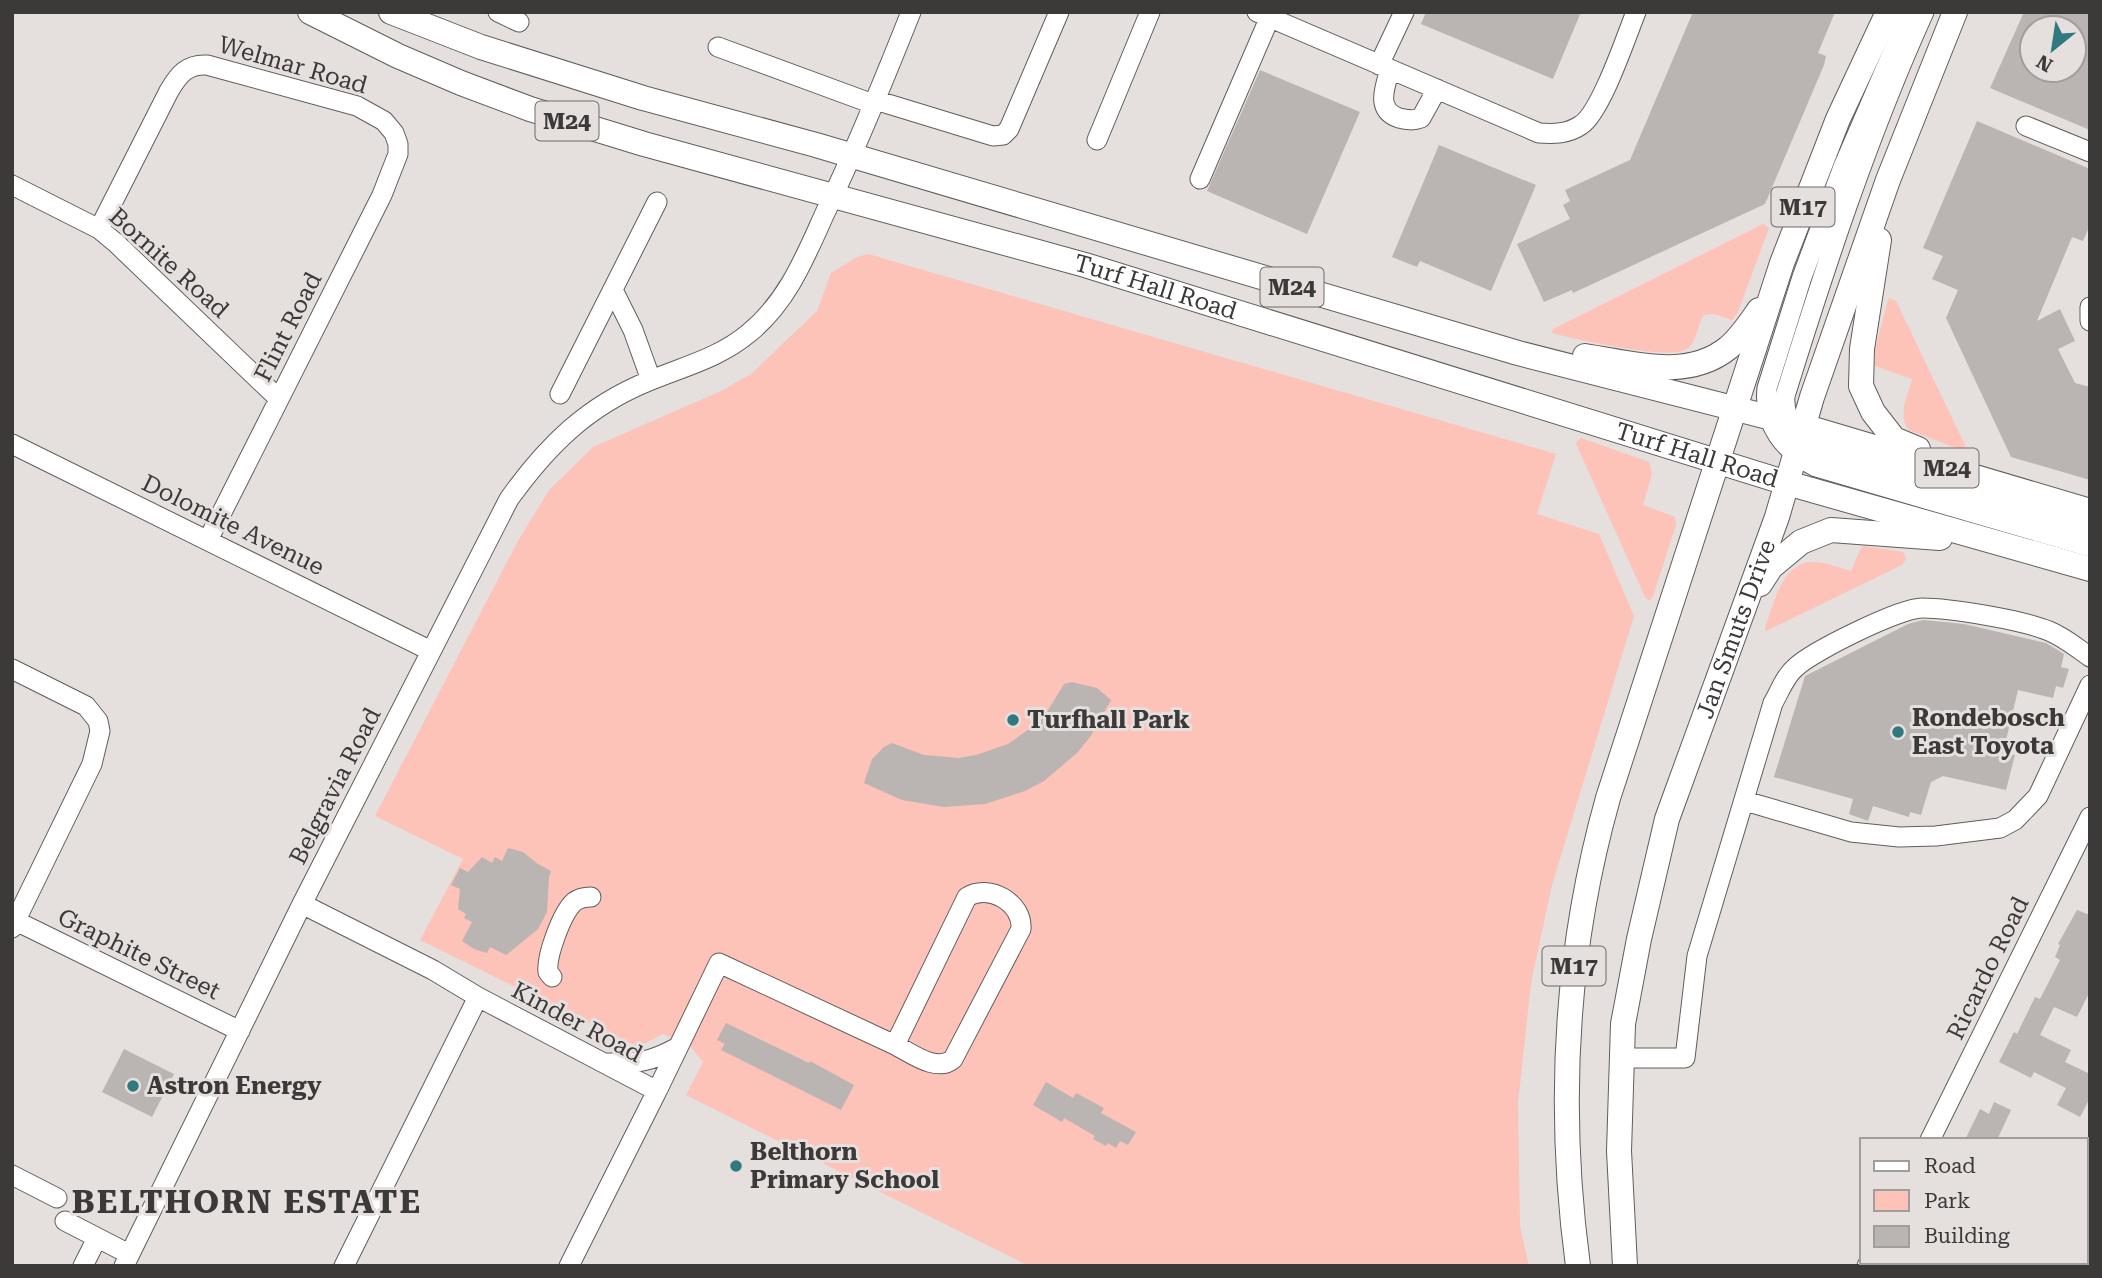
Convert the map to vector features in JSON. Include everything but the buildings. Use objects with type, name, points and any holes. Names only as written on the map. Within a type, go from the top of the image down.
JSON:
[{"type":"main road","name":"Turf Hall Road","points":[[310,12],[448,78],[530,109],[626,139],[1085,265],[1787,483],[2090,569]]},
{"type":"main road","name":"Turf Hall Road","points":[[391,12],[481,47],[563,74],[1518,353],[1736,409],[1792,431],[1988,481],[2090,511]]},
{"type":"main road","name":"M17","points":[[1578,1266],[1569,1185],[1566,1072],[1575,958],[1588,877],[1608,799],[1772,292],[1838,119],[1888,12]]},
{"type":"main road","name":"Jan Smuts Drive","points":[[1625,1266],[1619,1151],[1623,1024],[1639,939],[1667,819],[1748,602],[1787,483],[1792,431],[1955,12]]},
{"type":"main road","points":[[1888,180],[1862,348],[1861,386],[1873,412],[1894,439],[1988,481]]},
{"type":"main road","points":[[1518,353],[1570,354],[1666,368],[1687,367],[1709,360],[1731,345],[1772,292]]},
{"type":"main road","points":[[1748,602],[1771,567],[1801,542],[1831,530],[2000,544]]},
{"type":"street","points":[[498,12],[519,22]]},
{"type":"street","name":"Belgravia Road","points":[[127,1260],[302,904],[509,499],[533,465],[587,415],[651,380],[722,353],[766,319],[782,300],[833,197],[911,12]]},
{"type":"street","points":[[718,47],[874,102],[993,136],[1003,135],[1009,129],[1059,12]]},
{"type":"street","points":[[1097,140],[1150,12]]},
{"type":"street","points":[[1404,12],[1385,67],[1383,101],[1388,112],[1393,115],[1409,120],[1421,118],[1437,89]]},
{"type":"street","points":[[1200,179],[1266,14],[1539,133],[1569,132],[1584,124],[1595,110],[1636,12]]},
{"type":"street","points":[[1910,12],[1847,155],[1802,277],[1767,388],[1816,467],[2090,547]]},
{"type":"street","points":[[1924,12],[1858,176],[1787,389],[1784,405],[1792,431],[1812,445],[1832,454],[2090,529]]},
{"type":"street","name":"Welmar Road","points":[[99,229],[169,91],[180,74],[190,66],[208,65],[357,106],[384,121],[394,133]]},
{"type":"street","points":[[2025,126],[2090,152]]},
{"type":"street","name":"Flint Road","points":[[208,540],[393,171],[398,154],[394,133]]},
{"type":"street","name":"Bornite Road","points":[[12,185],[99,229],[136,261],[279,399]]},
{"type":"street","points":[[560,394],[657,202]]},
{"type":"street","points":[[613,290],[651,380]]},
{"type":"street","points":[[2090,307],[2090,321]]},
{"type":"street","name":"Dolomite Avenue","points":[[12,444],[431,651]]},
{"type":"street","points":[[1622,1058],[1685,1058],[1697,956],[1773,703],[1797,665],[1878,623],[1912,609],[1922,608],[1972,614],[2051,632],[2090,657]]},
{"type":"street","points":[[12,669],[86,706],[98,721],[100,731],[92,764],[14,925]]},
{"type":"street","points":[[1745,801],[1851,832],[1899,837],[1936,836],[2000,828],[2015,820],[2038,796],[2090,685]]},
{"type":"street","name":"Ricardo Road","points":[[1931,1138],[2090,817]]},
{"type":"street","points":[[657,1091],[719,963],[937,1065],[947,1063],[953,1059],[1021,929],[1022,920],[1014,907],[991,893],[978,892],[967,897],[895,1045]]},
{"type":"street","points":[[552,977],[548,972],[547,961],[563,920],[573,903],[584,897],[591,897]]},
{"type":"street","name":"Kinder Road","points":[[302,904],[433,970],[478,997],[657,1091],[569,1266]]},
{"type":"street","name":"Graphite Street","points":[[14,925],[240,1031]]},
{"type":"street","points":[[344,1266],[478,997]]},
{"type":"street","points":[[601,1063],[657,1059],[678,1047]]},
{"type":"street","points":[[12,1175],[57,1198]]},
{"type":"street","points":[[65,1221],[97,1238],[127,1260]]},
{"type":"street","points":[[83,1266],[97,1238]]},
{"type":"green space","points":[[1763,224],[1769,228],[1738,312],[1732,320],[1714,314],[1704,315],[1687,349],[1678,352],[1643,351],[1552,333],[1553,329]]},
{"type":"green space","name":"Turfhall Park","points":[[868,254],[1556,454],[1537,514],[1599,534],[1634,616],[1552,885],[1531,983],[1518,1103],[1520,1226],[1529,1266],[1029,1266],[686,1095],[703,1062],[690,1046],[663,1034],[638,1047],[420,940],[463,859],[375,816],[519,539],[550,489],[593,447],[721,391],[751,374],[817,311],[831,273],[857,257]]},
{"type":"green space","points":[[1890,298],[1896,301],[1965,445],[1964,451],[1909,430],[1904,412],[1912,379],[1875,366],[1875,350]]},
{"type":"green space","points":[[1581,438],[1649,462],[1652,474],[1643,505],[1675,517],[1676,525],[1650,601],[1645,597],[1577,446],[1576,443]]},
{"type":"green space","points":[[1864,546],[1903,552],[1906,559],[1902,565],[1766,631],[1776,596],[1794,569],[1814,562],[1851,571]]},
{"type":"place","name":"Turfhall Park","points":[[1013,720]]},
{"type":"place","name":"Rondebosch East Toyota","points":[[1898,732]]},
{"type":"place","name":"Astron Energy","points":[[133,1086]]},
{"type":"place","name":"Belthorn Primary School","points":[[736,1166]]},
{"type":"district","name":"BELTHORN ESTATE","points":[[247,1202]]}]
